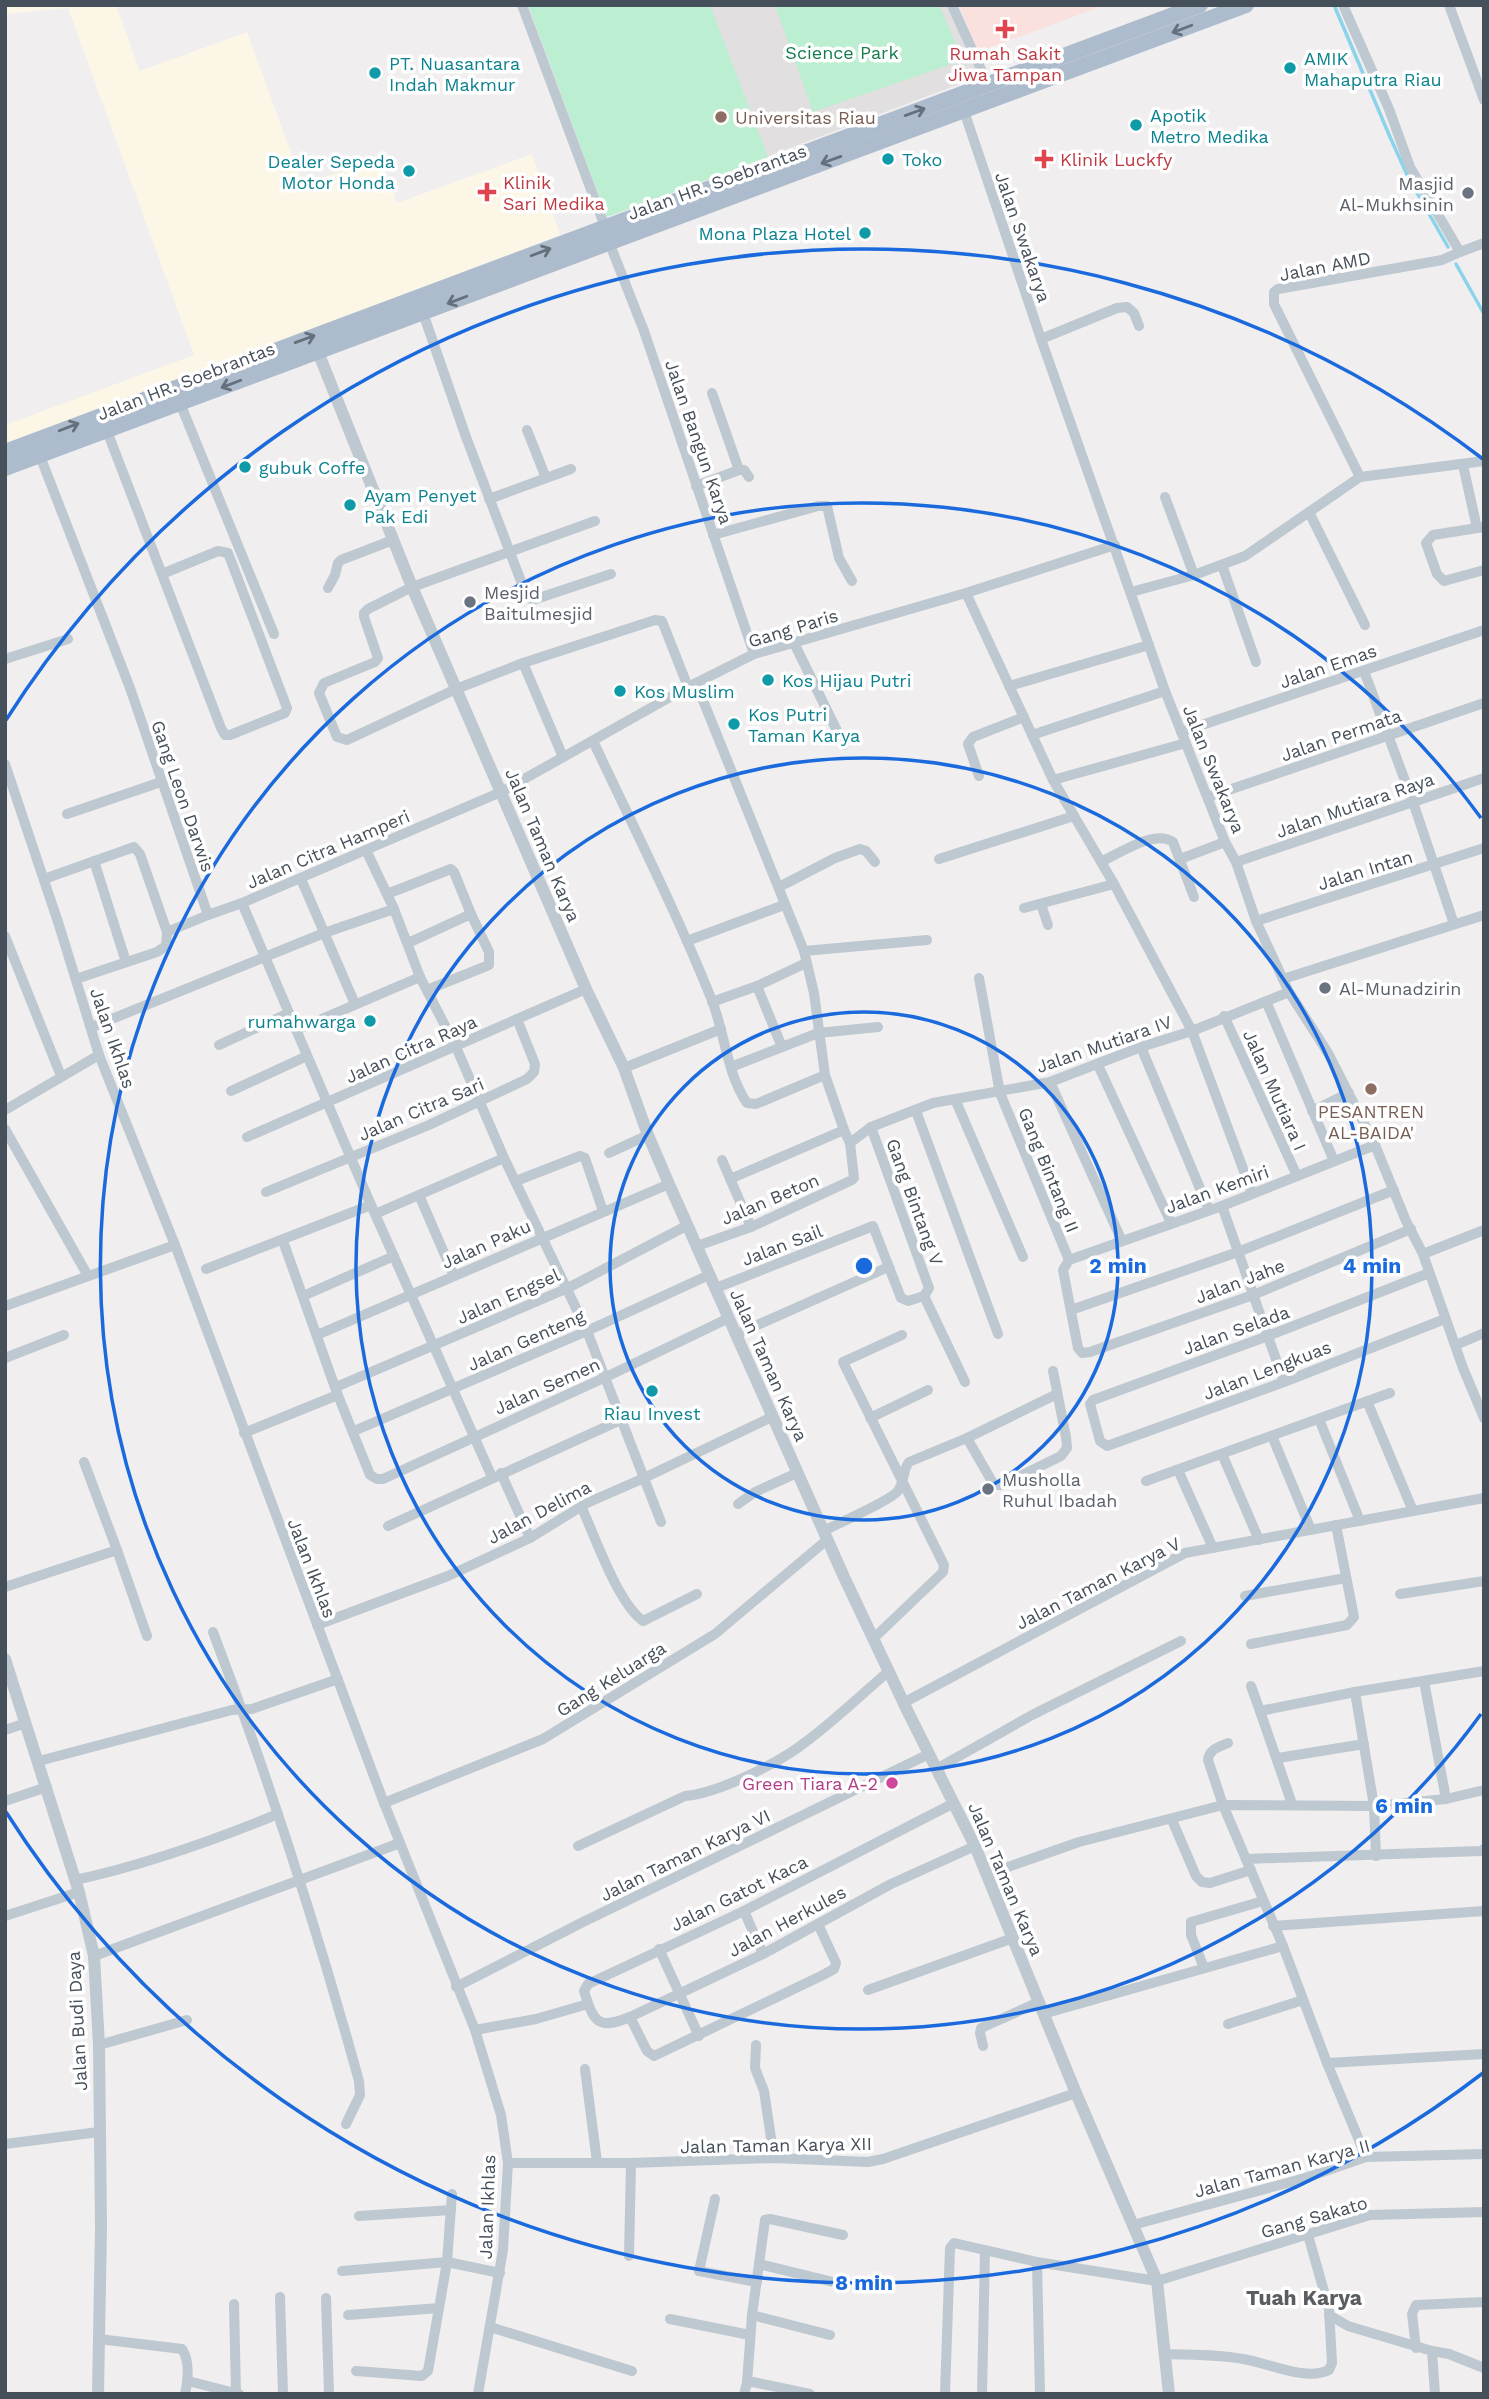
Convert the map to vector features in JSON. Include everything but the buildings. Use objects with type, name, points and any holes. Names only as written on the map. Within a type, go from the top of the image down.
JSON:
[{"type":"main road","name":"Jalan HR. Soebrantas","points":[[8,459],[607,235],[964,111],[1154,31],[1200,5]]},
{"type":"main road","name":"Jalan HR. Soebrantas","points":[[657,217],[988,85],[1154,31],[1245,5]]},
{"type":"main road","name":"Jalan HR. Soebrantas","points":[[8,459],[40,456],[423,313],[510,272]]},
{"type":"street","name":"Jalan Bangun Karya","points":[[522,5],[644,331],[754,654]]},
{"type":"street","points":[[952,5],[988,85]]},
{"type":"street","points":[[1343,5],[1389,110],[1410,167],[1460,252],[1484,243]]},
{"type":"street","points":[[1449,5],[1484,100]]},
{"type":"street","name":"Jalan Swakarya","points":[[964,111],[1041,340],[1165,691],[1225,842],[1236,862],[1256,921],[1289,992],[1328,1053],[1375,1145],[1423,1254],[1463,1368],[1484,1418]]},
{"type":"street","name":"Jalan AMD","points":[[1360,477],[1274,304],[1274,292],[1278,289],[1442,260],[1460,252]]},
{"type":"street","points":[[1041,340],[1117,307],[1127,307],[1134,313],[1139,326]]},
{"type":"street","points":[[423,313],[489,499],[504,555],[527,597],[533,600],[611,574]]},
{"type":"street","name":"Jalan Taman Karya","points":[[318,352],[412,587],[586,989],[624,1068],[648,1135],[709,1275],[889,1671],[988,1874],[1076,2093],[1157,2281],[1169,2394]]},
{"type":"street","points":[[712,393],[738,470]]},
{"type":"street","points":[[180,403],[274,634]]},
{"type":"street","points":[[527,430],[546,478]]},
{"type":"street","points":[[107,431],[162,575],[225,735],[285,713],[287,708],[228,554],[218,551],[162,575]]},
{"type":"street","name":"Gang Leon Darwis","points":[[40,456],[130,688],[208,915]]},
{"type":"street","points":[[1131,592],[1194,575],[1245,556],[1360,477],[1484,461]]},
{"type":"street","points":[[1463,465],[1480,527],[1433,535],[1426,542],[1437,575],[1444,581],[1484,570]]},
{"type":"street","points":[[489,499],[571,468]]},
{"type":"street","points":[[695,486],[738,470],[744,470],[749,477]]},
{"type":"street","points":[[1165,497],[1194,575]]},
{"type":"street","points":[[713,535],[818,506],[827,506],[839,558],[852,580]]},
{"type":"street","points":[[1309,512],[1365,625]]},
{"type":"street","points":[[595,521],[412,587],[368,608],[364,613],[379,658],[324,683],[318,693],[337,737],[346,740],[456,689],[523,663],[655,620],[662,621],[779,887],[804,951],[814,993],[825,1075],[850,1143]]},
{"type":"street","points":[[328,588],[341,560],[393,540]]},
{"type":"street","name":"Gang Paris","points":[[501,792],[692,685],[754,654],[966,593],[1115,545]]},
{"type":"street","points":[[1222,565],[1256,662]]},
{"type":"street","points":[[966,593],[1053,780],[1114,884],[1192,1031],[1252,1192]]},
{"type":"street","name":"Jalan Emas","points":[[1181,732],[1484,630]]},
{"type":"street","points":[[5,659],[68,639]]},
{"type":"street","points":[[794,643],[844,745]]},
{"type":"street","points":[[1009,686],[1149,645]]},
{"type":"street","points":[[523,663],[563,757]]},
{"type":"street","points":[[1364,671],[1413,802],[1454,924]]},
{"type":"street","points":[[1032,735],[1165,691]]},
{"type":"street","name":"Jalan Permata","points":[[1208,797],[1484,702]]},
{"type":"street","points":[[979,776],[968,744],[970,740],[1024,718]]},
{"type":"street","points":[[593,741],[687,942],[712,1002],[740,1093],[747,1103],[756,1104],[825,1075]]},
{"type":"street","points":[[1053,780],[1186,743]]},
{"type":"street","name":"Jalan Ikhlas","points":[[5,764],[99,1055],[175,1245],[384,1802],[475,2030],[501,2115],[508,2163],[500,2273],[478,2394]]},
{"type":"street","name":"Jalan Mutiara Raya","points":[[1236,862],[1484,778]]},
{"type":"street","points":[[66,814],[161,782]]},
{"type":"street","name":"Jalan Citra Hamperi","points":[[167,932],[242,903],[501,792]]},
{"type":"street","points":[[939,859],[1074,816]]},
{"type":"street","points":[[1101,862],[1155,837],[1166,837],[1173,842],[1195,897]]},
{"type":"street","points":[[1180,859],[1225,842]]},
{"type":"street","points":[[44,878],[129,848],[136,849],[167,932],[166,946],[157,952],[76,979]]},
{"type":"street","name":"Jalan Intan","points":[[1256,921],[1484,848]]},
{"type":"street","points":[[779,887],[835,858],[860,849],[875,862]]},
{"type":"street","points":[[366,850],[504,1158],[587,1331],[661,1522]]},
{"type":"street","points":[[94,860],[126,962]]},
{"type":"street","points":[[387,894],[451,869],[489,952],[489,965],[427,989]]},
{"type":"street","points":[[301,878],[355,1004]]},
{"type":"street","points":[[1024,908],[1114,884]]},
{"type":"street","points":[[242,903],[433,1346],[474,1436],[530,1538]]},
{"type":"street","points":[[1041,904],[1048,925]]},
{"type":"street","points":[[687,942],[784,905]]},
{"type":"street","points":[[92,1027],[324,933],[394,909]]},
{"type":"street","points":[[408,943],[471,914]]},
{"type":"street","points":[[1283,979],[1484,915]]},
{"type":"street","points":[[5,936],[61,1076]]},
{"type":"street","points":[[804,951],[927,940]]},
{"type":"street","points":[[712,1002],[757,986],[806,963]]},
{"type":"street","points":[[296,1030],[421,976]]},
{"type":"street","name":"Gang Bintang II","points":[[979,978],[1000,1093],[1069,1259]]},
{"type":"street","points":[[757,986],[782,1047]]},
{"type":"street","name":"Jalan Citra Raya","points":[[247,1137],[586,989]]},
{"type":"street","name":"Jalan Mutiara IV","points":[[850,1143],[870,1127],[933,1103],[1050,1082],[1141,1047],[1192,1031],[1289,992]]},
{"type":"street","points":[[1266,1001],[1334,1161]]},
{"type":"street","points":[[219,1045],[289,1013]]},
{"type":"street","name":"Jalan Mutiara I","points":[[1224,1016],[1297,1176]]},
{"type":"street","name":"Jalan Citra Sari","points":[[266,1192],[527,1079],[534,1072],[535,1064],[517,1018]]},
{"type":"street","points":[[730,1067],[818,1033],[878,1027]]},
{"type":"street","points":[[624,1068],[721,1029]]},
{"type":"street","points":[[1141,1047],[1209,1210]]},
{"type":"street","points":[[5,1110],[99,1055]]},
{"type":"street","points":[[231,1091],[307,1056]]},
{"type":"street","points":[[1098,1065],[1171,1223]]},
{"type":"street","points":[[1050,1082],[1122,1241]]},
{"type":"street","points":[[1312,1111],[1349,1093]]},
{"type":"street","points":[[955,1099],[1023,1257]]},
{"type":"street","points":[[916,1111],[998,1334]]},
{"type":"street","name":"Gang Bintang V","points":[[870,1127],[927,1292],[965,1382]]},
{"type":"street","points":[[5,1129],[88,1276]]},
{"type":"street","points":[[730,1179],[844,1129]]},
{"type":"street","points":[[609,1153],[648,1135]]},
{"type":"street","name":"Jalan Beton","points":[[698,1246],[751,1227],[854,1178],[850,1143]]},
{"type":"street","name":"Jalan Kemiri","points":[[1069,1259],[1223,1206],[1252,1192],[1375,1145]]},
{"type":"street","points":[[516,1181],[579,1156],[585,1158],[603,1211]]},
{"type":"street","points":[[205,1269],[419,1195],[504,1158]]},
{"type":"street","points":[[722,1160],[751,1227]]},
{"type":"street","name":"Jalan Paku","points":[[317,1335],[669,1184]]},
{"type":"street","points":[[1069,1259],[1063,1270],[1071,1310],[1238,1252],[1394,1190]]},
{"type":"street","points":[[419,1195],[454,1276]]},
{"type":"street","points":[[1223,1206],[1283,1382]]},
{"type":"street","name":"Jalan Engsel","points":[[244,1433],[335,1396],[336,1390],[568,1288],[688,1225]]},
{"type":"street","name":"Jalan Sail","points":[[716,1288],[873,1227],[890,1269]]},
{"type":"street","name":"Jalan Jahe","points":[[1071,1310],[1079,1348],[1082,1353],[1090,1352],[1253,1295],[1411,1229]]},
{"type":"street","points":[[1423,1254],[1484,1230]]},
{"type":"street","points":[[283,1241],[336,1390],[354,1431]]},
{"type":"street","points":[[5,1306],[175,1245]]},
{"type":"street","points":[[303,1296],[394,1256]]},
{"type":"street","points":[[737,1334],[886,1268],[890,1269],[901,1298],[908,1301],[927,1292]]},
{"type":"street","name":"Jalan Selada","points":[[1100,1441],[1090,1404],[1093,1400],[1429,1273]]},
{"type":"street","name":"Jalan Genteng","points":[[354,1431],[453,1390],[709,1275]]},
{"type":"street","name":"Jalan Semen","points":[[354,1431],[370,1475],[383,1479],[729,1318]]},
{"type":"street","name":"Jalan Lengkuas","points":[[1100,1441],[1107,1446],[1446,1319]]},
{"type":"street","points":[[1457,1345],[1484,1334]]},
{"type":"street","points":[[5,1358],[64,1335]]},
{"type":"street","points":[[874,1638],[943,1572],[944,1565],[842,1362],[902,1335]]},
{"type":"street","points":[[967,1438],[994,1485],[1002,1485],[1061,1456],[1067,1448],[1066,1437],[1053,1371]]},
{"type":"street","points":[[870,1418],[928,1390]]},
{"type":"street","points":[[1146,1481],[1390,1393]]},
{"type":"street","name":"Gang Keluarga","points":[[384,1802],[543,1739],[715,1634],[826,1535],[894,1494],[902,1483],[904,1468],[909,1462],[967,1438],[1057,1394]]},
{"type":"street","points":[[1367,1401],[1413,1511]]},
{"type":"street","name":"Jalan Delima","points":[[317,1625],[425,1586],[530,1538],[581,1506],[772,1417]]},
{"type":"street","points":[[388,1526],[623,1419]]},
{"type":"street","points":[[1319,1419],[1360,1521]]},
{"type":"street","points":[[1272,1436],[1311,1530]]},
{"type":"street","points":[[1222,1454],[1259,1540]]},
{"type":"street","points":[[84,1462],[147,1636]]},
{"type":"street","points":[[1178,1470],[1213,1548]]},
{"type":"street","points":[[738,1504],[755,1492],[797,1473]]},
{"type":"street","name":"Jalan Taman Karya V","points":[[905,1702],[1185,1553],[1484,1498]]},
{"type":"street","points":[[581,1506],[622,1596],[643,1622],[697,1594]]},
{"type":"street","points":[[1251,1644],[1352,1622],[1354,1617],[1336,1525]]},
{"type":"street","points":[[5,1587],[117,1550]]},
{"type":"street","points":[[1245,1596],[1346,1578]]},
{"type":"street","points":[[1400,1594],[1484,1581]]},
{"type":"street","points":[[213,1632],[300,1881],[359,2081],[360,2095],[346,2124]]},
{"type":"street","points":[[938,1768],[1032,1715],[1181,1641]]},
{"type":"street","name":"Jalan Budi Daya","points":[[5,1659],[77,1886],[94,1956],[99,2045],[101,2227],[98,2394]]},
{"type":"street","points":[[578,1846],[685,1796],[698,1795],[745,1777],[806,1743],[889,1671]]},
{"type":"street","points":[[1260,1711],[1484,1671]]},
{"type":"street","points":[[39,1761],[232,1710],[252,1709],[338,1679]]},
{"type":"street","points":[[1423,1681],[1446,1799]]},
{"type":"street","points":[[1251,1686],[1293,1804]]},
{"type":"street","points":[[1355,1692],[1374,1806],[1376,1856]]},
{"type":"street","points":[[5,1730],[26,1723]]},
{"type":"street","points":[[1228,1743],[1214,1748],[1208,1760],[1223,1805],[1283,1946],[1326,2063],[1366,2157]]},
{"type":"street","points":[[1278,1758],[1364,1744]]},
{"type":"street","name":"Jalan Taman Karya VI","points":[[456,1987],[583,1922],[929,1754]]},
{"type":"street","points":[[5,1801],[47,1787]]},
{"type":"street","points":[[988,1874],[1079,1842],[1223,1805],[1374,1806],[1446,1799],[1484,1790]]},
{"type":"street","name":"Jalan Gatot Kaca","points":[[588,2004],[584,1991],[588,1984],[744,1911],[954,1803]]},
{"type":"street","points":[[5,1916],[77,1886],[278,1814]]},
{"type":"street","points":[[1172,1820],[1196,1876],[1202,1882],[1210,1883],[1251,1870]]},
{"type":"street","points":[[94,1956],[400,1843]]},
{"type":"street","name":"Jalan Herkules","points":[[588,2004],[600,2022],[605,2025],[613,2024],[763,1954],[891,1884],[975,1846]]},
{"type":"street","points":[[1246,1859],[1376,1856],[1484,1849]]},
{"type":"street","points":[[1204,1968],[1191,1934],[1191,1922],[1263,1901]]},
{"type":"street","points":[[744,1911],[763,1954]]},
{"type":"street","points":[[1273,1926],[1484,1911]]},
{"type":"street","points":[[630,2017],[651,2056],[699,2036],[836,1966],[818,1924]]},
{"type":"street","points":[[868,1990],[1013,1938]]},
{"type":"street","points":[[983,2046],[981,2028],[1041,2008],[1283,1946]]},
{"type":"street","points":[[659,1949],[699,2036]]},
{"type":"street","points":[[1228,2024],[1303,2000]]},
{"type":"street","points":[[475,2030],[536,2020],[588,2004]]},
{"type":"street","points":[[99,2045],[187,2020]]},
{"type":"street","points":[[757,2045],[755,2068],[764,2091],[774,2158]]},
{"type":"street","points":[[1326,2063],[1484,2054]]},
{"type":"street","points":[[585,2069],[597,2162]]},
{"type":"street","name":"Jalan Taman Karya XII","points":[[508,2163],[631,2163],[774,2158],[852,2162],[883,2159],[1076,2093]]},
{"type":"street","points":[[5,2144],[99,2132]]},
{"type":"street","name":"Jalan Taman Karya II","points":[[1133,2225],[1305,2178],[1366,2157],[1484,2154]]},
{"type":"street","points":[[629,2256],[631,2163]]},
{"type":"street","points":[[356,2371],[422,2376],[426,2374],[447,2262],[452,2194]]},
{"type":"street","points":[[715,2199],[699,2271],[757,2282]]},
{"type":"street","points":[[359,2216],[451,2210]]},
{"type":"street","name":"Gang Sakato","points":[[1157,2281],[1370,2215],[1484,2212]]},
{"type":"street","points":[[744,2394],[763,2225],[767,2219],[843,2235]]},
{"type":"street","points":[[1164,2354],[1247,2359],[1281,2368],[1322,2374],[1329,2370],[1332,2362],[1329,2315],[1308,2235]]},
{"type":"street","points":[[945,2394],[950,2248],[953,2244],[957,2242],[1037,2262],[1157,2281]]},
{"type":"street","points":[[982,2394],[985,2250]]},
{"type":"street","points":[[342,2271],[447,2262],[500,2273]]},
{"type":"street","points":[[1037,2262],[1040,2394]]},
{"type":"street","points":[[759,2264],[833,2282]]},
{"type":"street","points":[[280,2297],[283,2394]]},
{"type":"street","points":[[326,2298],[330,2394]]},
{"type":"street","points":[[1416,2348],[1412,2318],[1416,2305],[1484,2302]]},
{"type":"street","points":[[188,2381],[238,2393],[234,2304]]},
{"type":"street","points":[[348,2315],[439,2308]]},
{"type":"street","points":[[752,2315],[830,2335]]},
{"type":"street","points":[[1329,2315],[1348,2326],[1416,2348],[1449,2354],[1484,2368]]},
{"type":"street","points":[[670,2319],[750,2335]]},
{"type":"street","points":[[490,2327],[632,2371]]},
{"type":"street","points":[[99,2339],[182,2349],[186,2354],[186,2394]]},
{"type":"street","points":[[1432,2351],[1435,2394]]},
{"type":"street","points":[[747,2383],[810,2394]]},
{"type":"shaded area","points":[[5,5],[116,5],[140,71],[247,32],[303,185],[380,158],[397,203],[532,154],[560,235],[5,445],[5,425],[194,355],[68,8],[5,14]]},
{"type":"shaded area","name":"Universitas Riau","points":[[528,5],[948,5],[978,77],[607,217]]},
{"type":"shaded area","name":"Rumah Sakit Jiwa Tampan","points":[[959,5],[1105,5],[978,52]]},
{"type":"green space","points":[[528,5],[710,5],[768,157],[607,217]]},
{"type":"green space","name":"Science Park","points":[[775,5],[939,5],[963,60],[813,112]]},
{"type":"waterway","points":[[1334,5],[1409,179],[1448,247]]},
{"type":"waterway","points":[[1456,264],[1484,314]]},
{"type":"place","name":"Rumah Sakit Jiwa Tampan","points":[[1005,29]]},
{"type":"place","name":"AMIK Mahaputra Riau","points":[[1290,68]]},
{"type":"place","name":"PT. Nuasantara Indah Makmur","points":[[375,73]]},
{"type":"place","name":"Universitas Riau","points":[[721,117]]},
{"type":"place","name":"Apotik Metro Medika","points":[[1136,125]]},
{"type":"place","name":"Toko","points":[[888,159]]},
{"type":"place","name":"Klinik Luckfy","points":[[1044,159]]},
{"type":"place","name":"Dealer Sepeda Motor Honda","points":[[409,171]]},
{"type":"place","name":"Klinik Sari Medika","points":[[487,192]]},
{"type":"place","name":"Masjid Al-Mukhsinin","points":[[1468,193]]},
{"type":"place","name":"Mona Plaza Hotel","points":[[865,233]]},
{"type":"place","name":"gubuk Coffe","points":[[245,467]]},
{"type":"place","name":"Ayam Penyet Pak Edi","points":[[350,505]]},
{"type":"place","name":"Mesjid Baitulmesjid","points":[[470,602]]},
{"type":"place","name":"Kos Hijau Putri","points":[[768,680]]},
{"type":"place","name":"Kos Muslim","points":[[620,691]]},
{"type":"place","name":"Kos Putri Taman Karya","points":[[734,724]]},
{"type":"place","name":"Al-Munadzirin","points":[[1325,988]]},
{"type":"place","name":"rumahwarga","points":[[370,1021]]},
{"type":"place","name":"PESANTREN AL-BAIDA'","points":[[1371,1089]]},
{"type":"place","name":"Riau Invest","points":[[652,1391]]},
{"type":"place","name":"Musholla Ruhul Ibadah","points":[[988,1489]]},
{"type":"place","name":"Green Tiara A-2","points":[[892,1783]]},
{"type":"district","name":"Tuah Karya","points":[[1304,2297]]}]
